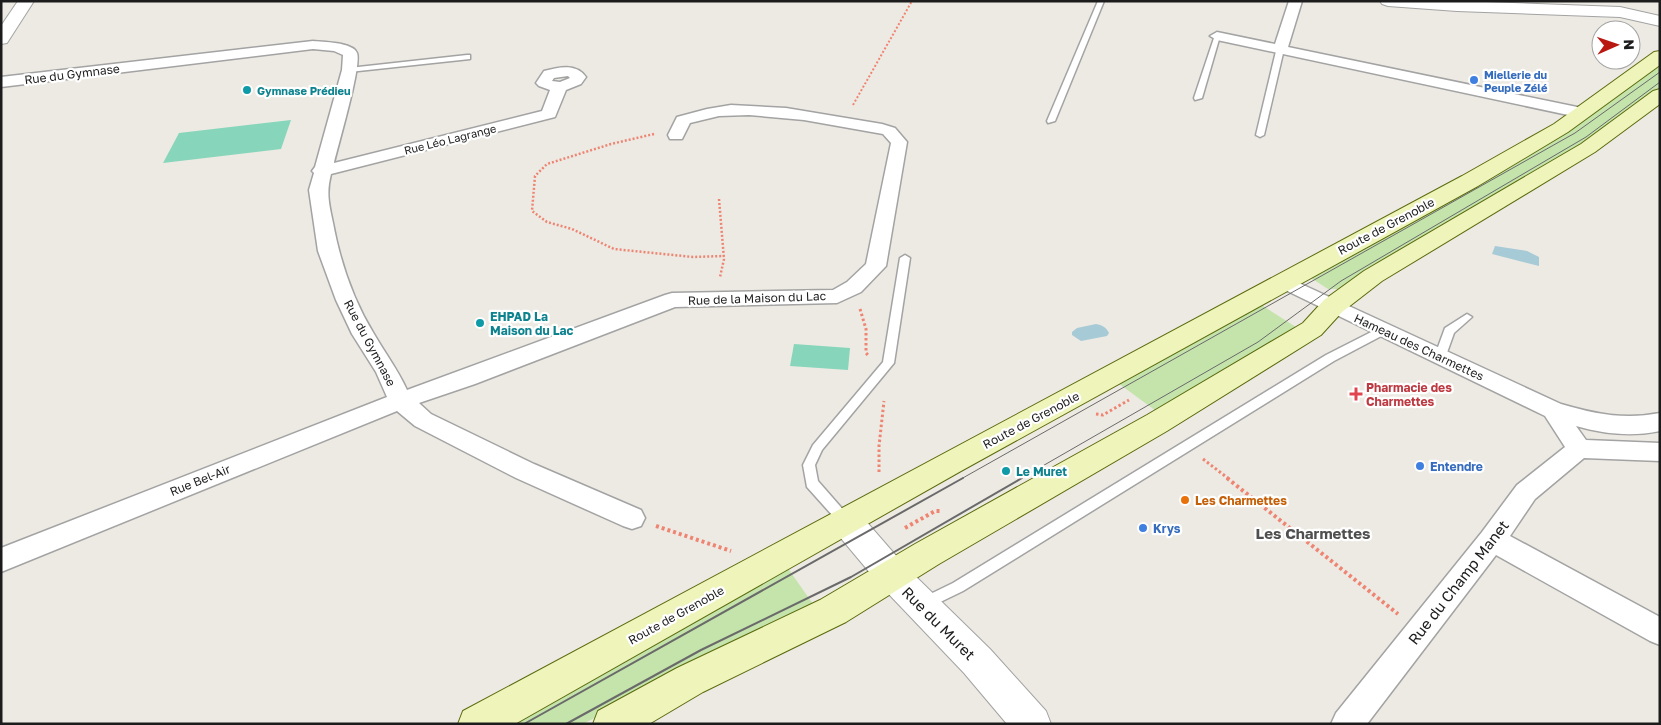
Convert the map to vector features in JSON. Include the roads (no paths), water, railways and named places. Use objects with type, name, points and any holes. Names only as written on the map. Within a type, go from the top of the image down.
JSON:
[{"type":"main road","name":"Route de Grenoble","points":[[478,724],[950,463],[1470,182],[1561,128],[1660,56]]},
{"type":"main road","points":[[612,724],[690,680],[801,628],[1157,423],[1312,329],[1333,306],[1373,276],[1593,145],[1660,95]]},
{"type":"street","points":[[1,39],[26,1]]},
{"type":"street","points":[[1280,49],[1296,1]]},
{"type":"street","points":[[1388,1],[1456,6],[1620,12],[1660,21]]},
{"type":"street","points":[[1217,36],[1582,113]]},
{"type":"street","name":"Rue du Gymnase","points":[[1,82],[313,45],[337,47],[350,53],[349,70],[321,171],[318,190],[328,251],[346,300],[363,334],[387,371],[400,401],[423,420],[525,471],[632,518]]},
{"type":"street","name":"Rue Léo Lagrange","points":[[321,171],[549,114],[559,87]]},
{"type":"street","name":"Rue de la Maison du Lac","points":[[400,401],[467,378],[672,300],[836,296],[854,287],[876,266],[899,142],[889,131],[844,122],[783,114],[731,110],[704,114],[683,120],[677,132]]},
{"type":"street","name":"Hameau des Charmettes","points":[[1286,283],[1440,358],[1553,410],[1607,426],[1643,426],[1660,422]]},
{"type":"street","name":"Rue Bel-Air","points":[[1,560],[400,401]]},
{"type":"street","points":[[1553,410],[1579,449],[1660,452]]},
{"type":"street","name":"Rue du Champ Manet","points":[[1346,724],[1492,540],[1526,492],[1579,449]]},
{"type":"street","name":"Rue du Muret","points":[[846,521],[893,576],[977,661],[1032,724]]},
{"type":"street","points":[[1492,540],[1660,632]]},
{"type":"lane","points":[[1051,121],[1101,1]]},
{"type":"lane","points":[[1198,98],[1217,36]]},
{"type":"lane","points":[[1260,135],[1280,49]]},
{"type":"lane","points":[[349,70],[467,57]]},
{"type":"lane","points":[[846,521],[812,483],[809,466],[817,448],[888,363],[905,258]]},
{"type":"lane","points":[[1440,358],[1449,331],[1467,317]]},
{"type":"lane","points":[[922,605],[958,587],[1330,358],[1382,330]]},
{"type":"water","points":[[1495,246],[1527,251],[1539,257],[1539,266],[1492,254]]},
{"type":"water","points":[[1096,324],[1107,329],[1109,333],[1107,336],[1081,341],[1072,335],[1072,332],[1077,328]]},
{"type":"tram line","points":[[961,479],[1575,133],[1660,72]]},
{"type":"tram line","points":[[1020,479],[1258,342],[1341,281],[1586,137],[1660,82]]},
{"type":"tram line","points":[[524,724],[963,478]]},
{"type":"tram line","points":[[566,724],[701,650],[851,577],[1022,478]]},
{"type":"place","name":"Miellerie du Peuple Zélé","points":[[1474,80]]},
{"type":"place","name":"Gymnase Prédieu","points":[[247,90]]},
{"type":"place","name":"EHPAD La Maison du Lac","points":[[480,323]]},
{"type":"place","name":"Pharmacie des Charmettes","points":[[1356,394]]},
{"type":"place","name":"Entendre","points":[[1420,466]]},
{"type":"place","name":"Le Muret","points":[[1006,471]]},
{"type":"place","name":"Les Charmettes","points":[[1185,500]]},
{"type":"place","name":"Krys","points":[[1143,528]]},
{"type":"district","name":"Les Charmettes","points":[[1313,533]]}]
